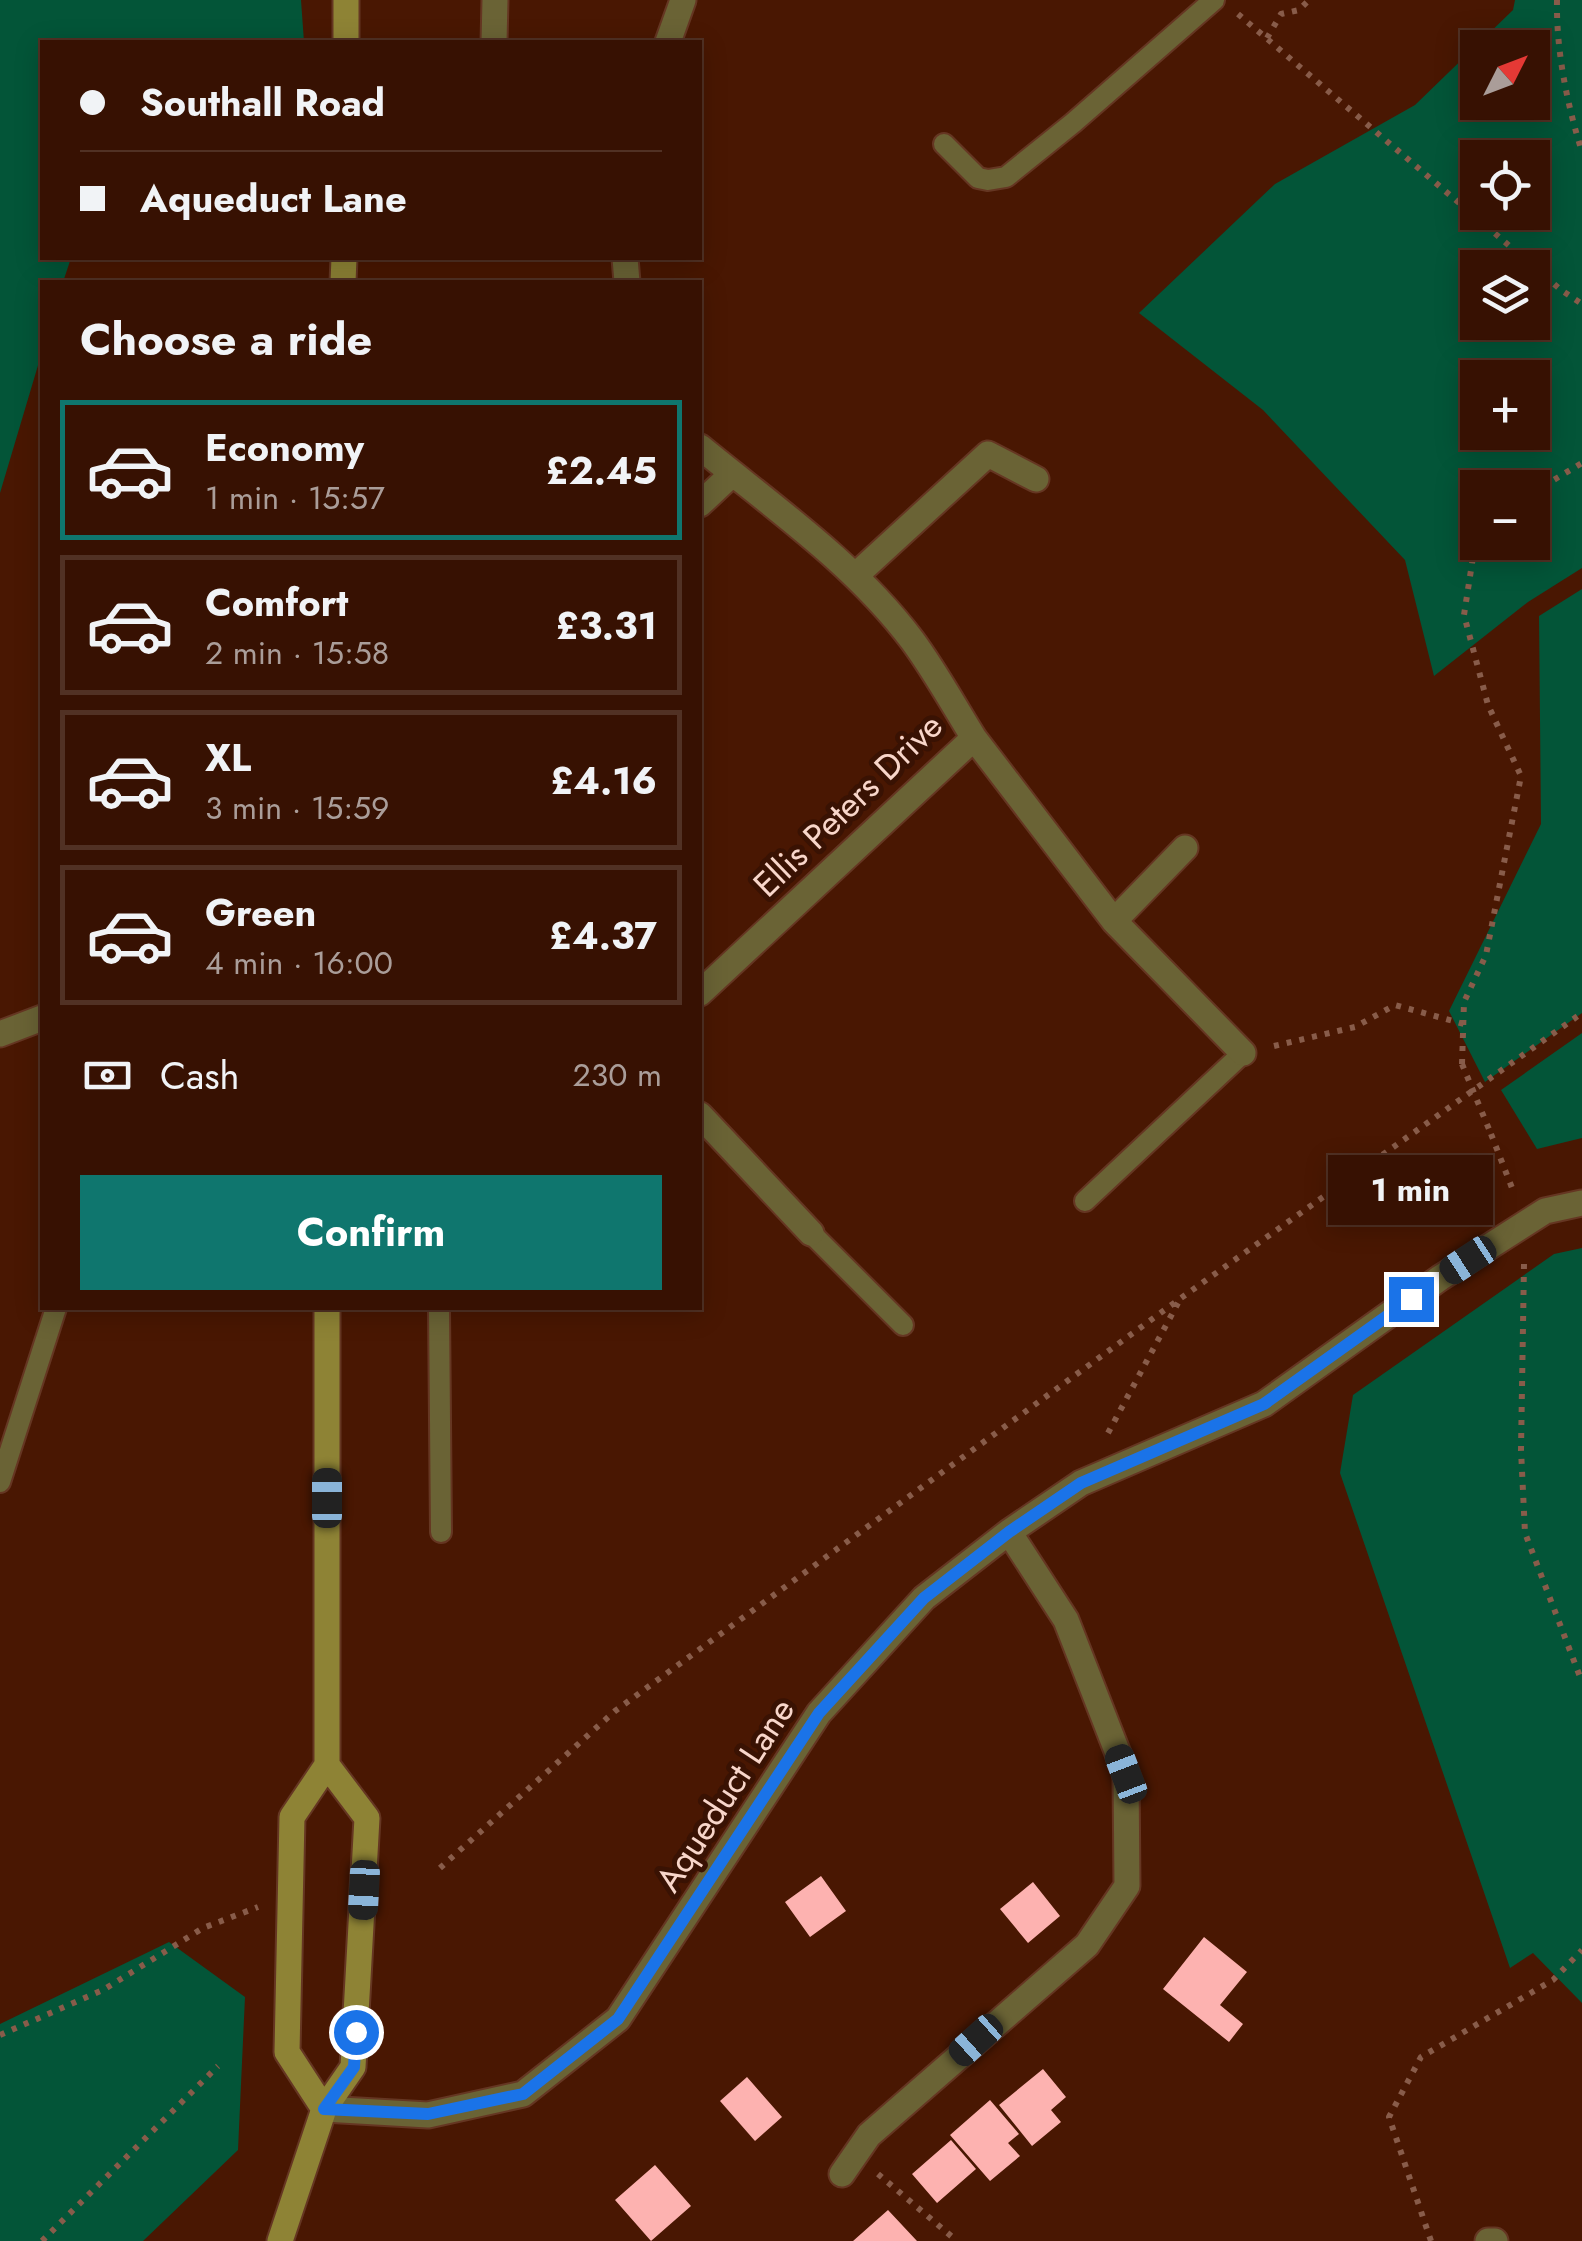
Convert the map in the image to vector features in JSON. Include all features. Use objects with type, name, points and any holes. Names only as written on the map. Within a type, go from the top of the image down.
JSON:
[{"type":"street","points":[[346,0],[346,40]]},
{"type":"street","points":[[494,40],[495,0]]},
{"type":"street","points":[[669,40],[683,0]]},
{"type":"street","name":"Ellis Peters Drive","points":[[702,449],[855,576],[912,640],[974,738],[702,990]]},
{"type":"street","points":[[855,576],[988,454],[1036,479]]},
{"type":"street","points":[[702,502],[732,474]]},
{"type":"street","points":[[974,738],[1114,921],[1243,1053]]},
{"type":"street","points":[[1114,921],[1184,848]]},
{"type":"street","points":[[0,1034],[40,1019]]},
{"type":"street","points":[[702,1117],[812,1232]]},
{"type":"street","name":"Aqueduct Lane","points":[[324,2109],[428,2114],[523,2094],[618,2019],[819,1713],[924,1598],[1009,1532],[1081,1483],[1264,1404],[1440,1278],[1524,1224],[1545,1211],[1582,1204]]},
{"type":"street","points":[[324,2109],[287,2052],[292,1816],[327,1765],[327,1310]]},
{"type":"street","points":[[848,2164],[869,2135],[1087,1945],[1127,1886],[1126,1774],[1066,1620],[1009,1532]]},
{"type":"street","points":[[280,2241],[324,2109],[354,2067],[367,1818],[327,1765]]},
{"type":"lane","points":[[944,144],[978,178],[1006,177],[1224,5]]},
{"type":"lane","points":[[1085,1201],[1243,1053]]},
{"type":"lane","points":[[812,1232],[904,1325]]},
{"type":"lane","points":[[0,1482],[55,1310]]},
{"type":"lane","points":[[438,1310],[441,1532]]},
{"type":"path","points":[[1267,38],[1281,14],[1299,10],[1309,0]]},
{"type":"path","points":[[1557,0],[1556,24],[1572,119],[1582,152]]},
{"type":"path","points":[[1224,5],[1582,304]]},
{"type":"path","points":[[1550,482],[1582,463]]},
{"type":"path","points":[[1473,560],[1464,615],[1488,706],[1521,776],[1486,955],[1464,1002],[1462,1064],[1524,1224],[1521,1450],[1525,1533],[1582,1682]]},
{"type":"path","points":[[1243,1053],[1356,1027],[1395,1006],[1464,1024]]},
{"type":"path","points":[[440,1868],[615,1711],[1181,1298],[1582,1012]]},
{"type":"path","points":[[1081,1483],[1181,1298]]},
{"type":"path","points":[[0,2035],[103,1990],[202,1928],[274,1901]]},
{"type":"path","points":[[1432,2241],[1389,2117],[1420,2057],[1553,1980],[1582,1950]]},
{"type":"path","points":[[42,2241],[218,2066]]},
{"type":"path","points":[[848,2164],[958,2241]]},
{"type":"green space","points":[[0,0],[301,0],[304,40],[40,40],[40,260],[70,260],[64,280],[40,280],[40,359],[0,493]]},
{"type":"green space","points":[[1515,0],[1582,0],[1582,568],[1528,602],[1434,676],[1405,560],[1263,410],[1139,313],[1275,184],[1415,105],[1460,61],[1460,120],[1550,120],[1550,30],[1492,30],[1513,10]]},
{"type":"green space","points":[[1582,589],[1582,1013],[1485,1082],[1449,1011],[1541,824],[1539,616]]},
{"type":"green space","points":[[1582,1033],[1582,1138],[1537,1149],[1501,1090]]},
{"type":"green space","points":[[1582,1248],[1582,2003],[1533,1953],[1510,1968],[1340,1473],[1353,1395],[1554,1254]]},
{"type":"green space","points":[[169,1942],[245,1997],[238,2150],[143,2241],[0,2241],[0,2024]]},
{"type":"building","points":[[821,1876],[846,1911],[810,1937],[785,1902]]},
{"type":"building","points":[[1033,1882],[1060,1916],[1028,1943],[1000,1909]]},
{"type":"building","points":[[1204,1937],[1247,1972],[1220,2005],[1243,2024],[1229,2042],[1163,1989]]},
{"type":"building","points":[[1043,2069],[1066,2097],[1051,2110],[1061,2122],[1032,2146],[999,2105]]},
{"type":"building","points":[[747,2077],[782,2117],[755,2141],[720,2101]]},
{"type":"building","points":[[990,2100],[1019,2134],[1008,2143],[1020,2156],[990,2181],[950,2135]]},
{"type":"building","points":[[951,2140],[976,2169],[937,2203],[912,2174]]},
{"type":"building","points":[[655,2165],[691,2206],[651,2241],[615,2200]]},
{"type":"building","points":[[888,2210],[917,2241],[853,2241]]},
{"type":"route","points":[[356,2032],[354,2067],[324,2109],[428,2114],[523,2094],[618,2019],[819,1713],[924,1598],[1009,1532],[1081,1483],[1264,1404],[1411,1299]]}]
